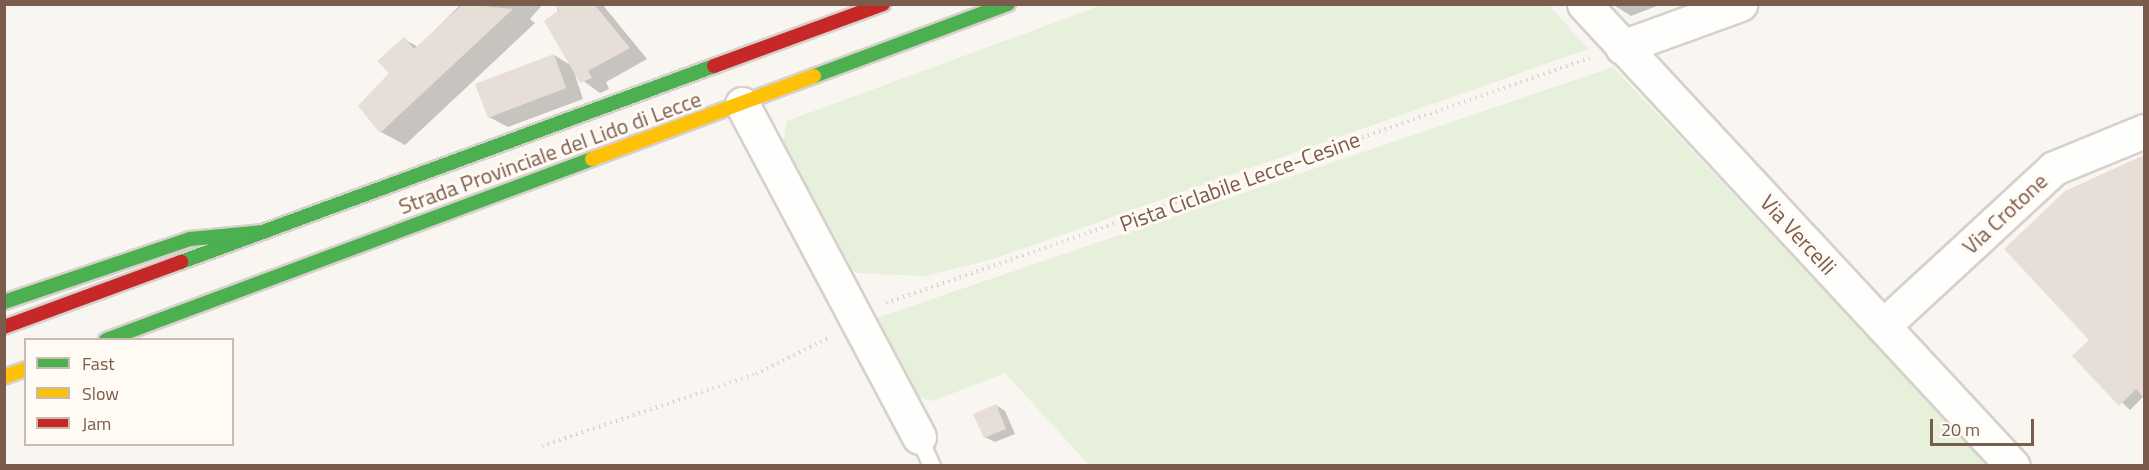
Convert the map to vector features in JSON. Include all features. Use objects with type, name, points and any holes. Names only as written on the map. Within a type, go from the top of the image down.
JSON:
[{"type":"main road","name":"Strada Provinciale del Lido di Lecce","points":[[4,327],[883,4]]},
{"type":"main road","name":"Strada Provinciale del Lido di Lecce","points":[[108,338],[1008,4]]},
{"type":"main road","points":[[4,302],[190,238],[264,232]]},
{"type":"main road","points":[[4,377],[24,370]]},
{"type":"street","name":"Via Vercelli","points":[[1584,4],[2013,465]]},
{"type":"street","points":[[1622,47],[1740,4]]},
{"type":"street","points":[[742,104],[858,316],[926,451]]},
{"type":"street","name":"Via Crotone","points":[[1883,326],[2054,168],[2145,131]]},
{"type":"path","name":"Pista Ciclabile Lecce-Cesine","points":[[542,446],[756,374],[834,335],[858,316],[1622,47]]},
{"type":"green space","points":[[1102,5],[1549,5],[1588,49],[993,259],[925,276],[857,273],[844,263],[783,144],[787,121]]},
{"type":"green space","points":[[1613,67],[1989,465],[1089,465],[1005,373],[933,401],[909,395],[876,318]]},
{"type":"building","points":[[463,4],[513,9],[380,133],[358,106],[389,73],[377,61],[404,37],[414,49]]},
{"type":"building","points":[[554,4],[594,4],[630,48],[588,71],[592,78],[580,83],[544,21],[559,10]]},
{"type":"building","points":[[554,54],[566,88],[488,118],[475,84]]},
{"type":"building","points":[[2144,155],[2144,398],[2136,389],[2119,406],[2072,356],[2089,340],[2004,249],[2065,191]]},
{"type":"building","points":[[996,404],[1006,429],[984,438],[973,414]]},
{"type":"traffic: fast","points":[[814,76],[1008,4]]},
{"type":"traffic: fast","points":[[181,262],[714,66]]},
{"type":"traffic: fast","points":[[111,338],[592,159]]},
{"type":"traffic: fast","points":[[4,302],[190,239],[264,232]]},
{"type":"traffic: slow","points":[[592,159],[814,76]]},
{"type":"traffic: slow","points":[[4,377],[24,370]]},
{"type":"traffic: jam","points":[[714,66],[883,4]]},
{"type":"traffic: jam","points":[[4,327],[181,262]]}]
